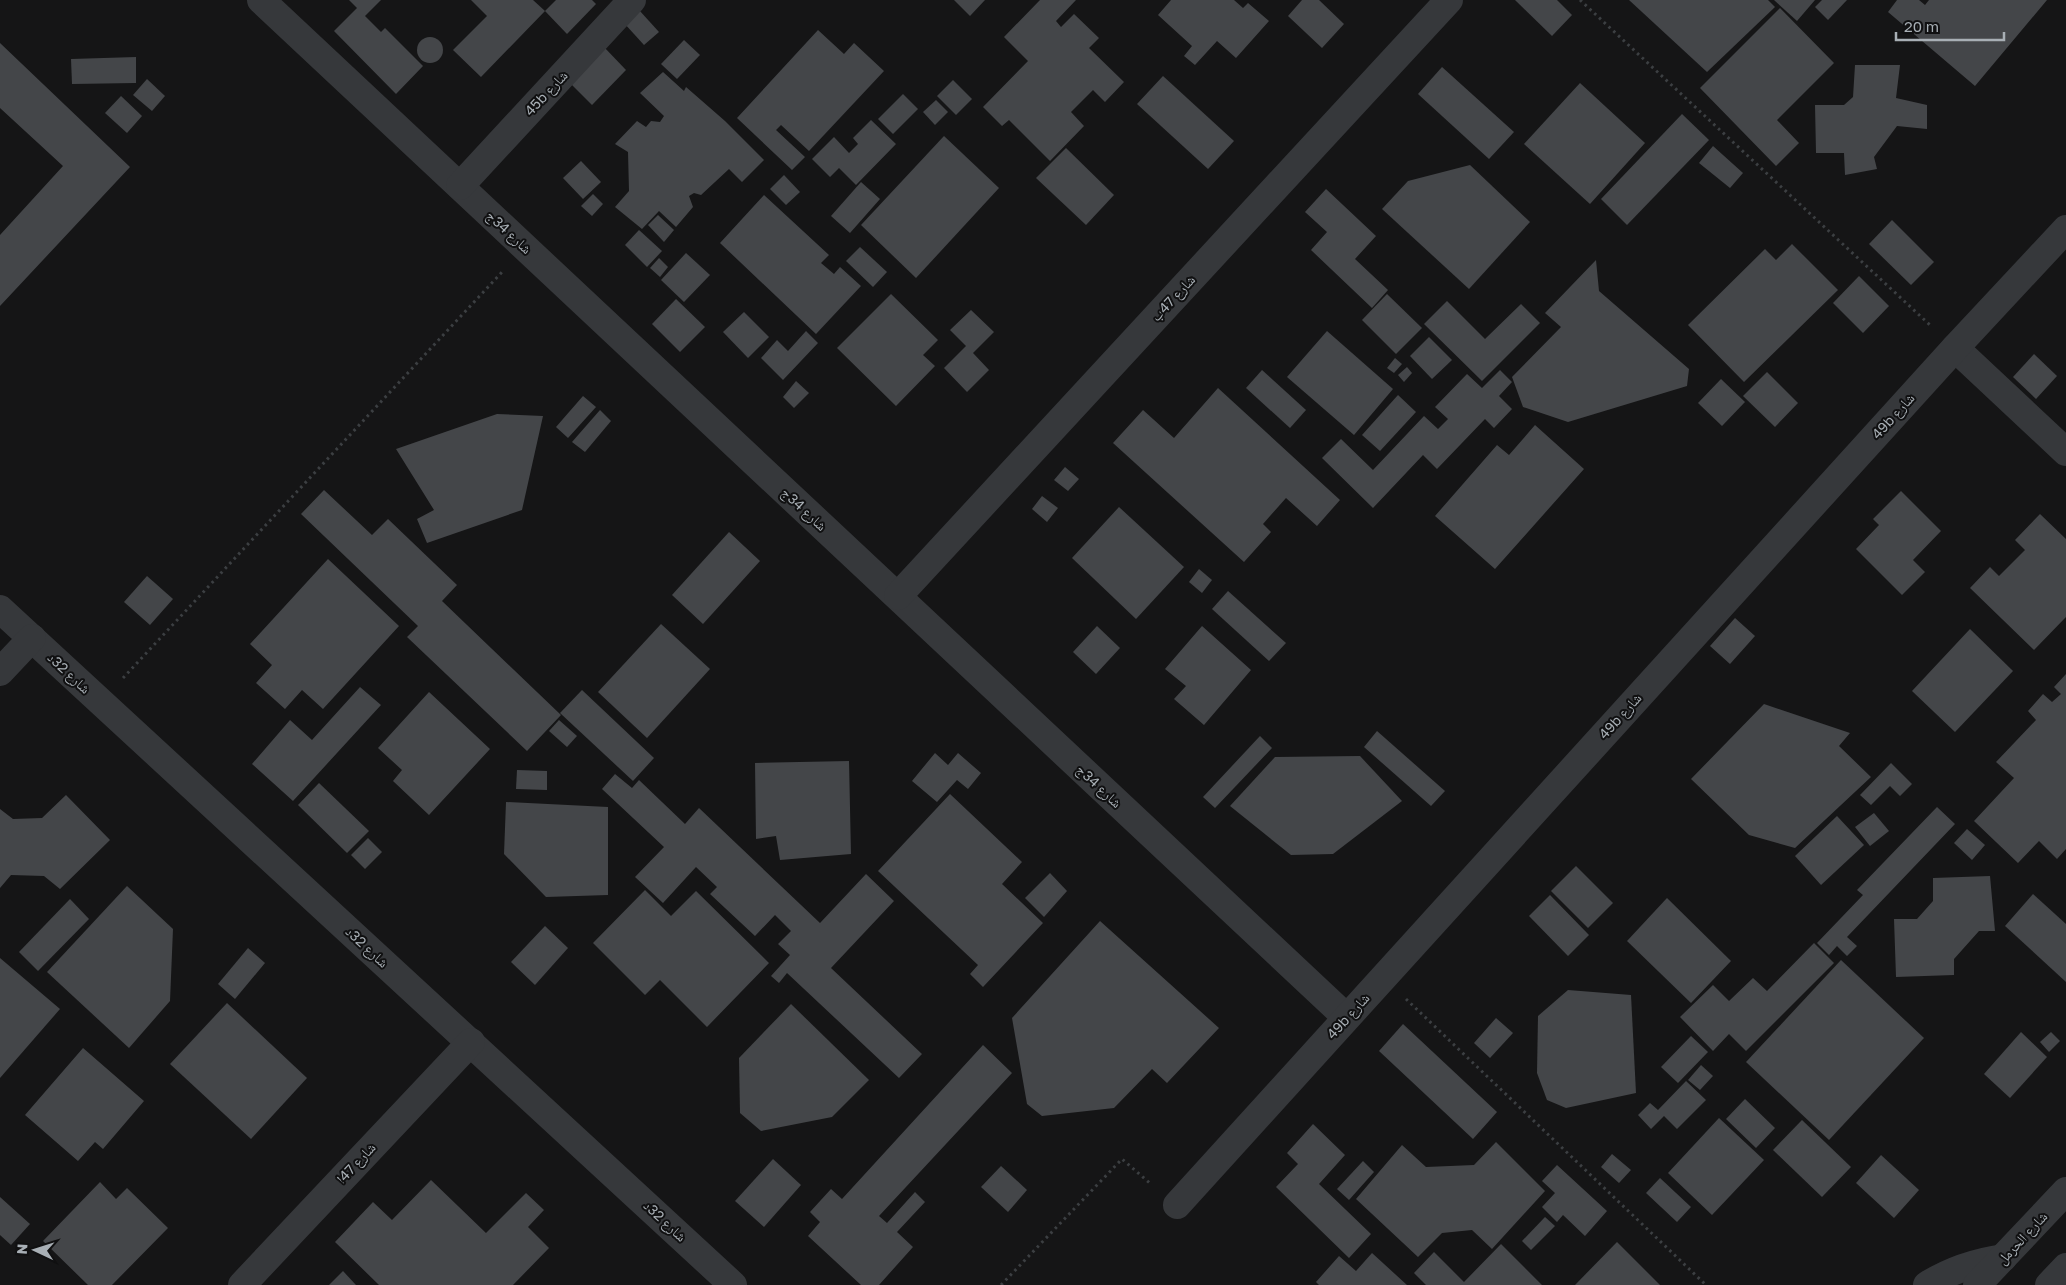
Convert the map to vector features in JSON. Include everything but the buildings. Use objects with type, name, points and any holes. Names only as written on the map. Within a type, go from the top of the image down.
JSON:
[{"type":"street","name":"شارع 34ج","points":[[261,0],[1346,1017]]},
{"type":"street","name":"45b شارع","points":[[460,186],[632,0]]},
{"type":"street","name":"شارع 47ب","points":[[898,596],[1449,0]]},
{"type":"street","name":"49b شارع","points":[[1177,1205],[1955,348],[2066,229]]},
{"type":"street","points":[[1955,348],[2066,452]]},
{"type":"street","name":"شارع 32د","points":[[0,609],[733,1285]]},
{"type":"street","points":[[0,672],[32,638]]},
{"type":"street","name":"شارع 47ا","points":[[242,1285],[471,1042]]},
{"type":"street","name":"شارع الحرمل","points":[[1977,1285],[2066,1191]]},
{"type":"street","points":[[1927,1285],[1959,1268],[2003,1258]]},
{"type":"street","points":[[2049,1285],[2066,1267]]},
{"type":"path","points":[[1580,0],[1955,348]]},
{"type":"path","points":[[101,702],[525,247]]},
{"type":"path","points":[[1383,977],[1706,1285]]},
{"type":"path","points":[[1001,1285],[1122,1159],[1177,1205]]}]
